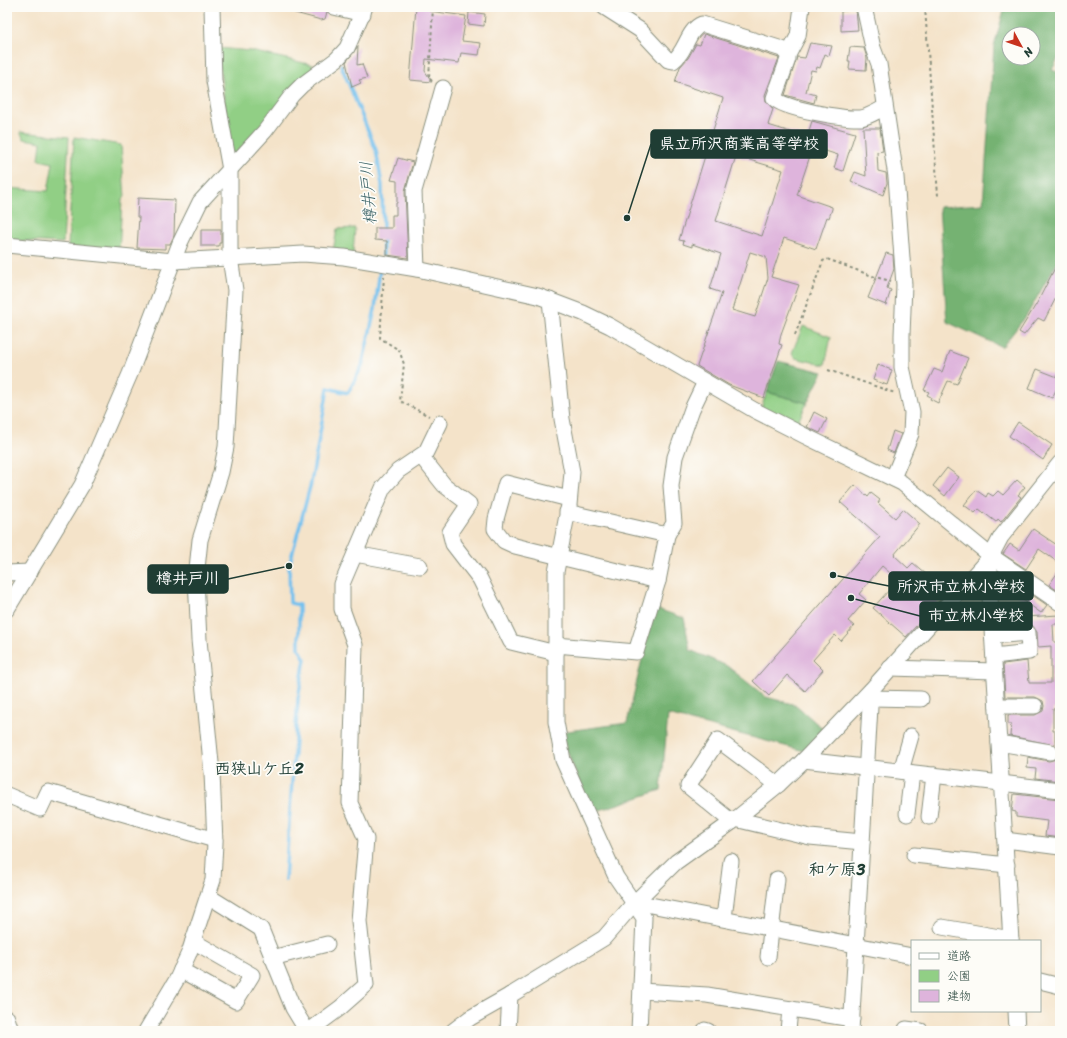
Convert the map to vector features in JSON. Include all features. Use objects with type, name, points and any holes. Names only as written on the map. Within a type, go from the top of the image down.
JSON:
[{"type":"street","points":[[146,1031],[181,970],[193,941],[208,896],[213,875],[215,840],[212,773],[199,640],[196,578],[200,540],[221,472],[228,429],[235,290],[230,258],[230,170],[214,81],[212,7]]},
{"type":"street","points":[[7,609],[82,485],[100,447],[130,374],[172,262],[200,202],[265,131],[297,90],[337,59],[347,48],[360,11],[334,7]]},
{"type":"street","points":[[604,7],[640,30],[668,60],[673,61],[679,55],[696,26],[702,24],[782,49],[788,55]]},
{"type":"street","points":[[802,7],[798,36],[788,55],[774,94],[774,98],[777,102],[782,105],[832,115],[862,118],[884,108]]},
{"type":"street","points":[[864,7],[869,34],[878,64],[896,177],[904,285],[902,367],[912,412],[911,434],[893,478]]},
{"type":"street","points":[[418,269],[414,191],[443,88]]},
{"type":"street","points":[[7,245],[172,262],[304,254],[344,257],[418,269],[550,300],[610,326],[705,382],[804,436],[893,478],[919,496],[991,556],[1060,603]]},
{"type":"street","points":[[550,300],[562,419],[572,472],[568,506],[556,572],[556,722],[563,760],[616,877],[635,902],[644,918],[639,1031]]},
{"type":"street","points":[[421,456],[444,485],[469,504],[450,532],[453,544],[480,579],[511,642],[556,649],[636,652],[658,581],[667,535],[674,523],[671,486],[674,457],[692,408],[705,382]]},
{"type":"street","points":[[208,896],[261,929],[293,1008],[308,1031],[340,1008],[366,984],[359,921],[366,839],[350,803],[355,645],[342,609],[342,584],[383,488],[398,471],[426,452],[440,423]]},
{"type":"street","points":[[453,1031],[470,1018],[604,938],[635,902],[676,862],[734,821],[804,760],[871,694],[890,668],[991,556],[1001,537],[1060,463]]},
{"type":"street","points":[[658,581],[515,546],[504,541],[495,530],[496,519],[506,483],[568,506],[667,535]]},
{"type":"street","points":[[355,554],[420,566]]},
{"type":"street","points":[[942,927],[1011,940],[989,580],[991,556]]},
{"type":"street","points":[[7,573],[30,572]]},
{"type":"street","points":[[993,636],[1028,633],[1029,652],[994,656]]},
{"type":"street","points":[[890,668],[995,671]]},
{"type":"street","points":[[871,694],[922,699]]},
{"type":"street","points":[[641,991],[707,995],[790,1009],[851,1025],[871,694]]},
{"type":"street","points":[[997,706],[1035,706]]},
{"type":"street","points":[[907,814],[907,772],[911,736]]},
{"type":"street","points":[[778,784],[718,740],[688,786],[734,821],[810,837],[862,842]]},
{"type":"street","points":[[999,743],[1050,752]]},
{"type":"street","points":[[804,760],[934,775],[974,782],[1002,782],[1060,790]]},
{"type":"street","points":[[929,818],[934,775]]},
{"type":"street","points":[[7,796],[40,809],[48,792],[215,840]]},
{"type":"street","points":[[1005,840],[1060,847]]},
{"type":"street","points":[[914,855],[1007,865]]},
{"type":"street","points":[[724,918],[731,861]]},
{"type":"street","points":[[768,957],[770,929],[777,879]]},
{"type":"street","points":[[635,902],[724,918],[770,929],[911,956]]},
{"type":"street","points":[[181,970],[236,1001],[252,975],[193,941]]},
{"type":"street","points":[[272,958],[327,944]]},
{"type":"street","points":[[1041,981],[1060,986]]},
{"type":"street","points":[[508,1031],[510,995]]},
{"type":"street","points":[[788,1031],[790,1009]]},
{"type":"street","points":[[1016,1012],[1017,1031]]},
{"type":"street","points":[[7,1018],[11,1031]]},
{"type":"street","points":[[906,1029],[921,1031]]},
{"type":"path","points":[[433,7],[429,78],[443,88]]},
{"type":"path","points":[[925,7],[938,196]]},
{"type":"path","points":[[795,335],[822,266],[827,259],[875,277],[904,285]]},
{"type":"path","points":[[385,263],[380,338],[399,350],[402,357],[404,364],[400,401],[440,423]]},
{"type":"path","points":[[828,370],[909,398]]},
{"type":"green space","points":[[1005,7],[1060,7],[1060,55],[1052,70],[1060,73],[1060,257],[1027,315],[1002,347],[947,322],[939,207],[983,204],[994,46]]},
{"type":"green space","points":[[217,48],[251,51],[313,65],[312,71],[256,135],[232,156]]},
{"type":"green space","points":[[20,132],[69,137],[63,243],[7,240],[7,188],[48,191],[53,163],[39,160],[41,142],[24,139]]},
{"type":"green space","points":[[74,137],[121,145],[125,197],[122,200],[119,253],[68,247]]},
{"type":"green space","points":[[355,228],[353,254],[333,251],[337,229]]},
{"type":"green space","points":[[803,326],[831,337],[825,365],[795,358],[792,353]]},
{"type":"green space","points":[[778,361],[823,372],[807,403],[767,392]]},
{"type":"green space","points":[[767,392],[807,403],[796,426],[761,408]]},
{"type":"green space","points":[[654,608],[684,618],[690,650],[727,666],[766,697],[796,705],[824,730],[804,751],[668,715],[661,790],[591,813],[560,732],[627,723]]},
{"type":"building","points":[[285,7],[325,7],[327,12],[325,19],[321,20],[284,10]]},
{"type":"building","points":[[416,7],[430,7],[429,11],[466,16],[462,41],[481,43],[479,55],[461,53],[459,63],[426,59],[425,71],[432,82],[410,80]]},
{"type":"building","points":[[856,10],[858,30],[841,31],[841,11]]},
{"type":"building","points":[[469,12],[485,14],[484,26],[468,24]]},
{"type":"building","points":[[704,34],[779,58],[765,95],[766,101],[773,109],[768,125],[807,137],[812,121],[855,133],[843,171],[834,168],[838,155],[813,147],[797,195],[832,207],[832,209],[829,218],[827,217],[816,249],[784,238],[771,277],[799,285],[781,334],[779,344],[782,345],[764,398],[729,385],[697,366],[722,293],[710,289],[721,254],[692,244],[692,247],[683,244],[684,241],[679,240],[723,98],[675,82],[680,67],[688,58],[696,44],[700,45]],"holes":[[[736,156],[783,170],[762,236],[716,221]],[[750,252],[766,257],[768,278],[755,317],[732,310]]]},
{"type":"building","points":[[810,43],[832,46],[829,56],[825,54],[820,68],[817,67],[816,71],[811,70],[806,92],[816,95],[814,103],[785,95],[797,57],[805,58]]},
{"type":"building","points":[[358,46],[357,65],[362,64],[367,78],[359,80],[361,83],[352,87],[346,62]]},
{"type":"building","points":[[850,47],[864,48],[867,58],[866,70],[849,69],[850,61],[848,61]]},
{"type":"building","points":[[863,128],[880,128],[883,151],[877,152],[878,171],[886,173],[887,183],[883,195],[851,181],[855,172],[866,176]]},
{"type":"building","points":[[398,158],[413,162],[405,191],[408,258],[387,255],[387,241],[375,240],[375,228],[392,228],[392,215],[396,215],[397,181],[391,180]]},
{"type":"building","points":[[138,198],[175,200],[174,236],[170,244],[165,244],[165,249],[137,248],[139,217],[137,217]]},
{"type":"building","points":[[201,230],[221,230],[221,243],[219,243],[219,246],[201,246]]},
{"type":"building","points":[[886,253],[893,255],[894,269],[887,288],[891,290],[886,305],[868,298]]},
{"type":"building","points":[[1060,258],[1060,290],[1044,321],[1038,318],[1024,335],[1019,332],[1037,303]]},
{"type":"building","points":[[950,351],[968,358],[957,384],[948,381],[938,403],[930,399],[931,397],[927,395],[929,392],[924,390],[934,369],[942,372]]},
{"type":"building","points":[[878,365],[892,370],[887,385],[873,380]]},
{"type":"building","points":[[1037,369],[1060,378],[1060,389],[1057,388],[1052,398],[1029,388]]},
{"type":"building","points":[[814,412],[827,419],[820,433],[807,427]]},
{"type":"building","points":[[1018,422],[1052,445],[1043,460],[1009,436]]},
{"type":"building","points":[[893,431],[901,434],[894,453],[887,450]]},
{"type":"building","points":[[947,468],[959,477],[945,496],[933,486]]},
{"type":"building","points":[[1017,480],[1025,487],[1018,495],[1021,497],[1001,522],[998,519],[996,522],[979,509],[975,513],[964,505],[976,490],[986,497],[988,493],[993,496],[998,491],[1003,495]]},
{"type":"building","points":[[855,485],[868,497],[871,493],[880,500],[878,503],[895,518],[903,509],[920,524],[894,555],[908,568],[913,563],[947,592],[906,637],[873,608],[898,580],[882,566],[859,594],[866,600],[848,621],[854,626],[841,641],[835,635],[813,660],[823,670],[805,691],[787,675],[769,696],[753,681],[880,537],[840,502]]},
{"type":"building","points":[[1033,529],[1060,547],[1060,554],[1056,561],[1039,549],[1026,569],[1003,554],[1010,544],[1019,550]]},
{"type":"building","points":[[1060,569],[1060,592],[1049,585]]},
{"type":"building","points":[[1021,587],[1047,605],[1041,613],[1016,595]]},
{"type":"building","points":[[1059,615],[1059,624],[1053,624],[1054,642],[1060,642],[1060,708],[1053,709],[1053,731],[1055,731],[1055,745],[1010,736],[1011,724],[1008,724],[1008,715],[1035,715],[1043,711],[1044,706],[1043,701],[1035,697],[1005,697],[1003,664],[1027,661],[1029,683],[1051,683],[1051,646],[1038,647],[1037,632],[1032,625],[1008,626],[1008,618]]},
{"type":"building","points":[[1028,757],[1049,761],[1060,758],[1060,781],[1035,778],[1036,769],[1027,768]]},
{"type":"building","points":[[1014,794],[1060,799],[1060,838],[1045,836],[1047,821],[1016,817],[1016,812],[1012,811]]},
{"type":"waterway","name":"樽井戸川","points":[[341,65],[376,150],[382,185],[383,231]]},
{"type":"waterway","name":"樽井戸川","points":[[383,237],[383,255]]},
{"type":"waterway","name":"樽井戸川","points":[[285,879],[298,699],[305,659],[299,648],[299,605],[290,603],[289,566],[311,483],[328,388],[348,393],[362,366],[375,309],[380,269]]},
{"type":"place","name":"県立所沢商業高等学校","points":[[627,218]]},
{"type":"place","name":"樽井戸川","points":[[289,566]]},
{"type":"place","name":"所沢市立林小学校","points":[[833,575]]},
{"type":"place","name":"市立林小学校","points":[[851,598]]},
{"type":"district","name":"西狭山ケ丘2","points":[[259,768]]},
{"type":"district","name":"和ケ原3","points":[[837,869]]}]
